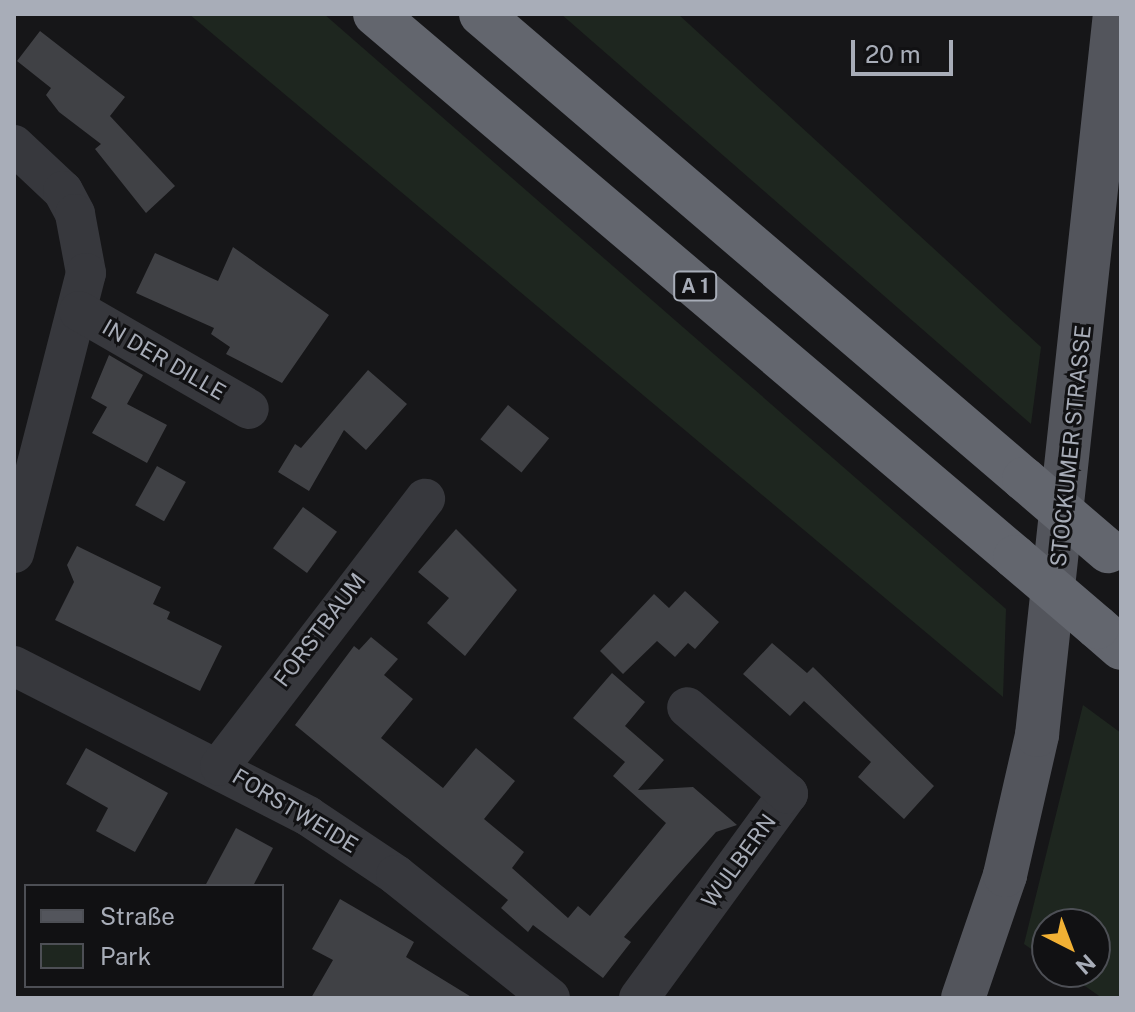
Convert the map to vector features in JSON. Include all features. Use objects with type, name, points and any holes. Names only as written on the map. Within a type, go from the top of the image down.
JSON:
[{"type":"highway","name":"A 1","points":[[375,14],[1109,637]]},
{"type":"highway","points":[[481,14],[1114,556]]},
{"type":"main road","name":"STOCKUMER STRASSE","points":[[963,998],[1005,875],[1045,674],[1115,14]]},
{"type":"street","name":"IN DER DILLE","points":[[14,145],[44,170],[75,214],[86,273],[79,311],[14,553]]},
{"type":"street","name":"IN DER DILLE","points":[[79,311],[249,409]]},
{"type":"street","name":"FORSTBAUM","points":[[220,766],[425,499]]},
{"type":"street","name":"FORSTWEIDE","points":[[14,666],[220,766],[396,875],[550,998]]},
{"type":"street","name":"WULBERN","points":[[639,998],[788,794],[687,707]]},
{"type":"green space","points":[[189,14],[324,14],[1006,609],[1003,697]]},
{"type":"green space","points":[[561,14],[678,14],[1041,347],[1031,424]]},
{"type":"green space","points":[[1083,705],[1121,733],[1121,998],[1102,998],[1088,988],[1111,988],[1111,908],[1033,908]]},
{"type":"green space","points":[[1031,916],[1031,949],[1024,944]]},
{"type":"building","points":[[40,31],[125,97],[110,116],[175,186],[146,213],[95,149],[101,144],[59,112],[46,95],[51,88],[17,61]]},
{"type":"building","points":[[233,247],[329,315],[282,383],[226,354],[230,347],[211,334],[214,328],[136,293],[155,253],[218,281]]},
{"type":"building","points":[[109,355],[143,375],[127,404],[167,425],[147,463],[92,433],[107,407],[91,398]]},
{"type":"building","points":[[368,370],[407,404],[366,450],[344,430],[309,491],[278,472],[295,444],[301,448]]},
{"type":"building","points":[[508,405],[549,438],[521,473],[480,439]]},
{"type":"building","points":[[157,466],[186,482],[164,521],[135,505]]},
{"type":"building","points":[[303,507],[337,532],[307,573],[273,548]]},
{"type":"building","points":[[456,529],[517,590],[465,656],[427,623],[449,598],[418,572]]},
{"type":"building","points":[[77,546],[161,587],[153,604],[170,612],[167,619],[222,646],[200,691],[55,620],[74,582],[67,565]]},
{"type":"building","points":[[685,591],[719,622],[695,649],[688,643],[675,657],[657,641],[623,674],[600,651],[654,594],[669,608]]},
{"type":"building","points":[[371,637],[398,659],[384,675],[413,699],[381,738],[443,788],[476,748],[515,781],[484,819],[524,852],[512,868],[568,918],[578,906],[590,916],[666,823],[613,776],[625,762],[573,718],[612,673],[645,702],[625,726],[664,760],[638,790],[693,787],[737,825],[716,832],[674,879],[624,937],[631,942],[603,978],[533,925],[528,932],[501,908],[508,900],[295,725],[354,646],[359,650]]},
{"type":"building","points":[[772,643],[807,673],[813,667],[934,786],[904,819],[858,777],[871,762],[804,701],[790,716],[743,674]]},
{"type":"building","points":[[86,748],[168,793],[135,852],[96,831],[108,808],[66,784]]},
{"type":"building","points":[[236,828],[273,848],[254,884],[206,884]]},
{"type":"building","points":[[340,899],[414,942],[406,957],[473,998],[311,998],[333,960],[312,949]]}]
